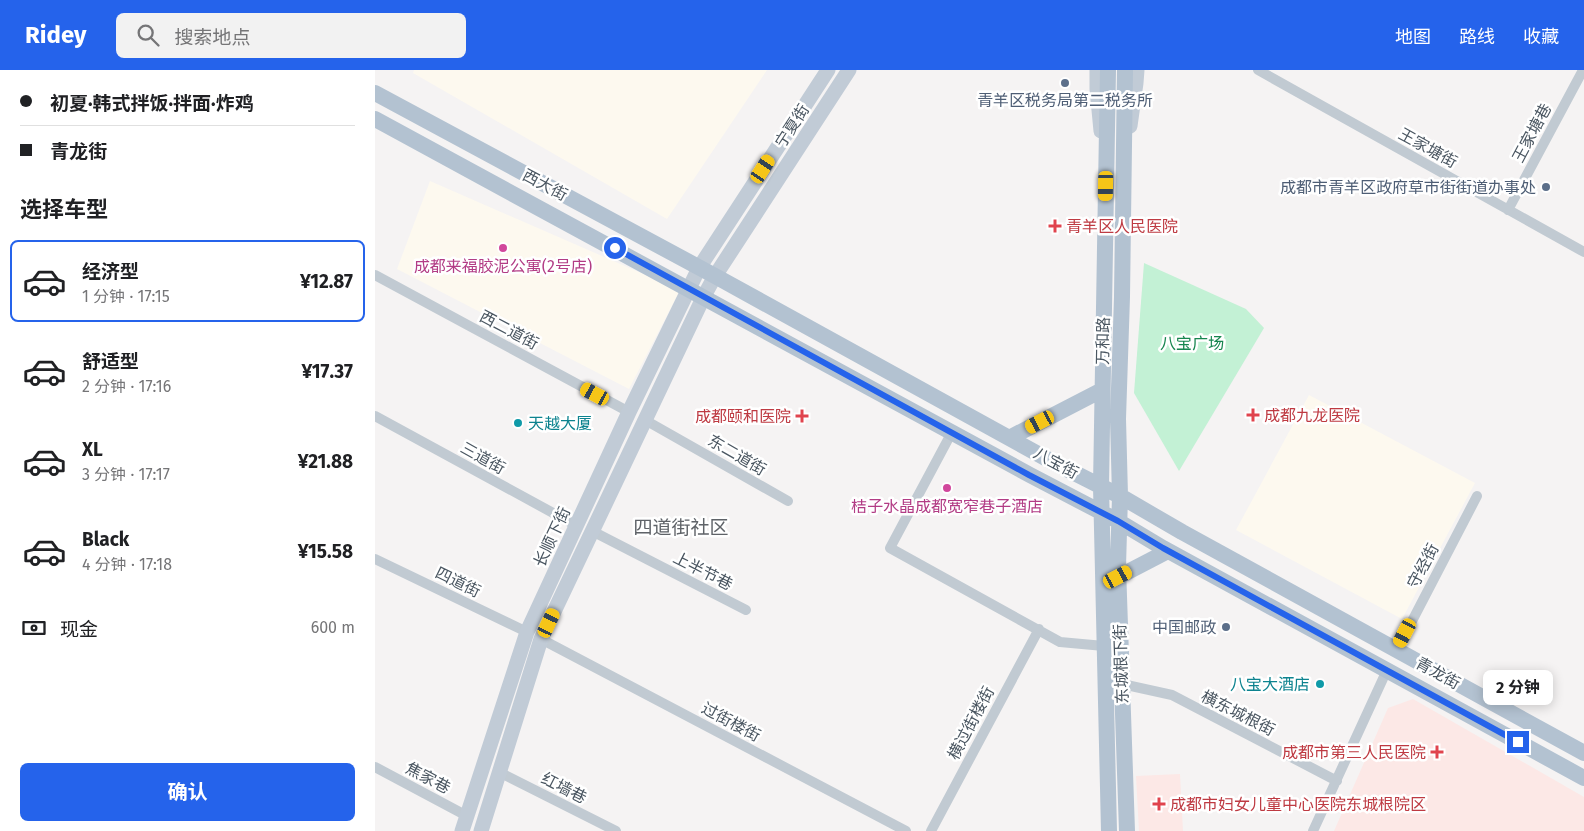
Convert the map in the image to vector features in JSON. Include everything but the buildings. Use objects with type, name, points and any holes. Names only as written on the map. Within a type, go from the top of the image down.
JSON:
[{"type":"main road","name":"宁夏街","points":[[699,268],[828,70]]},
{"type":"main road","name":"宁夏街","points":[[715,276],[849,70]]},
{"type":"main road","name":"万和路","points":[[1097,70],[1097,89],[1106,168]]},
{"type":"main road","name":"万和路","points":[[1103,513],[1101,486],[1102,390],[1109,70]]},
{"type":"main road","name":"万和路","points":[[1120,496],[1118,419],[1125,70]]},
{"type":"main road","name":"万和路","points":[[1123,167],[1137,70]]},
{"type":"main road","name":"西大街","points":[[375,93],[715,276]]},
{"type":"main road","name":"西大街","points":[[375,119],[704,296]]},
{"type":"main road","name":"长顺下街","points":[[462,831],[527,632],[629,412],[699,268]]},
{"type":"main road","points":[[481,831],[541,639],[715,276]]},
{"type":"main road","name":"八宝街","points":[[715,276],[1009,438],[1120,496],[1177,530],[1397,650]]},
{"type":"main road","name":"八宝街","points":[[704,296],[1387,670]]},
{"type":"main road","points":[[1009,438],[1102,390]]},
{"type":"main road","name":"东城根下街","points":[[1120,496],[1118,577],[1127,831]]},
{"type":"main road","name":"东城根下街","points":[[1103,513],[1104,646],[1109,831]]},
{"type":"main road","points":[[1118,577],[1168,550]]},
{"type":"main road","name":"青龙街","points":[[1397,650],[1584,753]]},
{"type":"main road","name":"青龙街","points":[[1387,670],[1584,778]]},
{"type":"street","name":"王家塘街","points":[[1258,70],[1584,252]]},
{"type":"street","name":"王家塘巷","points":[[1508,210],[1583,70]]},
{"type":"street","name":"西二道街","points":[[375,275],[629,412]]},
{"type":"street","name":"三道街","points":[[375,416],[577,526]]},
{"type":"street","name":"东二道街","points":[[645,420],[788,501]]},
{"type":"street","points":[[952,432],[890,548],[1060,642],[1104,646]]},
{"type":"street","name":"守经街","points":[[1397,650],[1477,496]]},
{"type":"street","name":"上半节巷","points":[[592,531],[746,610]]},
{"type":"street","name":"四道街","points":[[375,559],[527,632]]},
{"type":"street","name":"横过街楼街","points":[[931,831],[1039,629]]},
{"type":"street","name":"过街楼街","points":[[541,639],[906,831]]},
{"type":"street","points":[[1313,831],[1387,670]]},
{"type":"street","name":"横东城根街","points":[[1122,684],[1172,695],[1337,781]]},
{"type":"street","name":"焦家巷","points":[[375,767],[467,816]]},
{"type":"street","name":"红墙巷","points":[[499,772],[616,831]]},
{"type":"shaded area","points":[[414,70],[767,70],[667,219],[413,73]]},
{"type":"shaded area","points":[[430,181],[680,290],[629,389],[397,269]]},
{"type":"shaded area","points":[[1309,395],[1475,483],[1402,619],[1236,530]]},
{"type":"shaded area","name":"成都市第三人民医院","points":[[1413,699],[1584,797],[1584,831],[1334,831],[1388,708]]},
{"type":"shaded area","name":"成都市妇女儿童中心医院东城根院区","points":[[1180,774],[1183,831],[1139,831],[1136,776]]},
{"type":"green space","name":"八宝广场","points":[[1144,263],[1246,309],[1264,328],[1179,471],[1134,393]]},
{"type":"place","name":"青羊区税务局第二税务所","points":[[1065,83]]},
{"type":"place","name":"成都市青羊区政府草市街街道办事处","points":[[1546,187]]},
{"type":"place","name":"青羊区人民医院","points":[[1055,226]]},
{"type":"place","name":"成都来福胶泥公寓(2号店)","points":[[503,248]]},
{"type":"place","name":"成都九龙医院","points":[[1253,415]]},
{"type":"place","name":"成都颐和医院","points":[[802,416]]},
{"type":"place","name":"天越大厦","points":[[518,423]]},
{"type":"place","name":"桔子水晶成都宽窄巷子酒店","points":[[947,488]]},
{"type":"place","name":"中国邮政","points":[[1226,627]]},
{"type":"place","name":"八宝大酒店","points":[[1320,684]]},
{"type":"place","name":"成都市第三人民医院","points":[[1437,752]]},
{"type":"place","name":"成都市妇女儿童中心医院东城根院区","points":[[1159,804]]},
{"type":"district","name":"四道街社区","points":[[681,527]]},
{"type":"route","points":[[615,248],[1029,475],[1118,521],[1163,548],[1518,742]]}]
